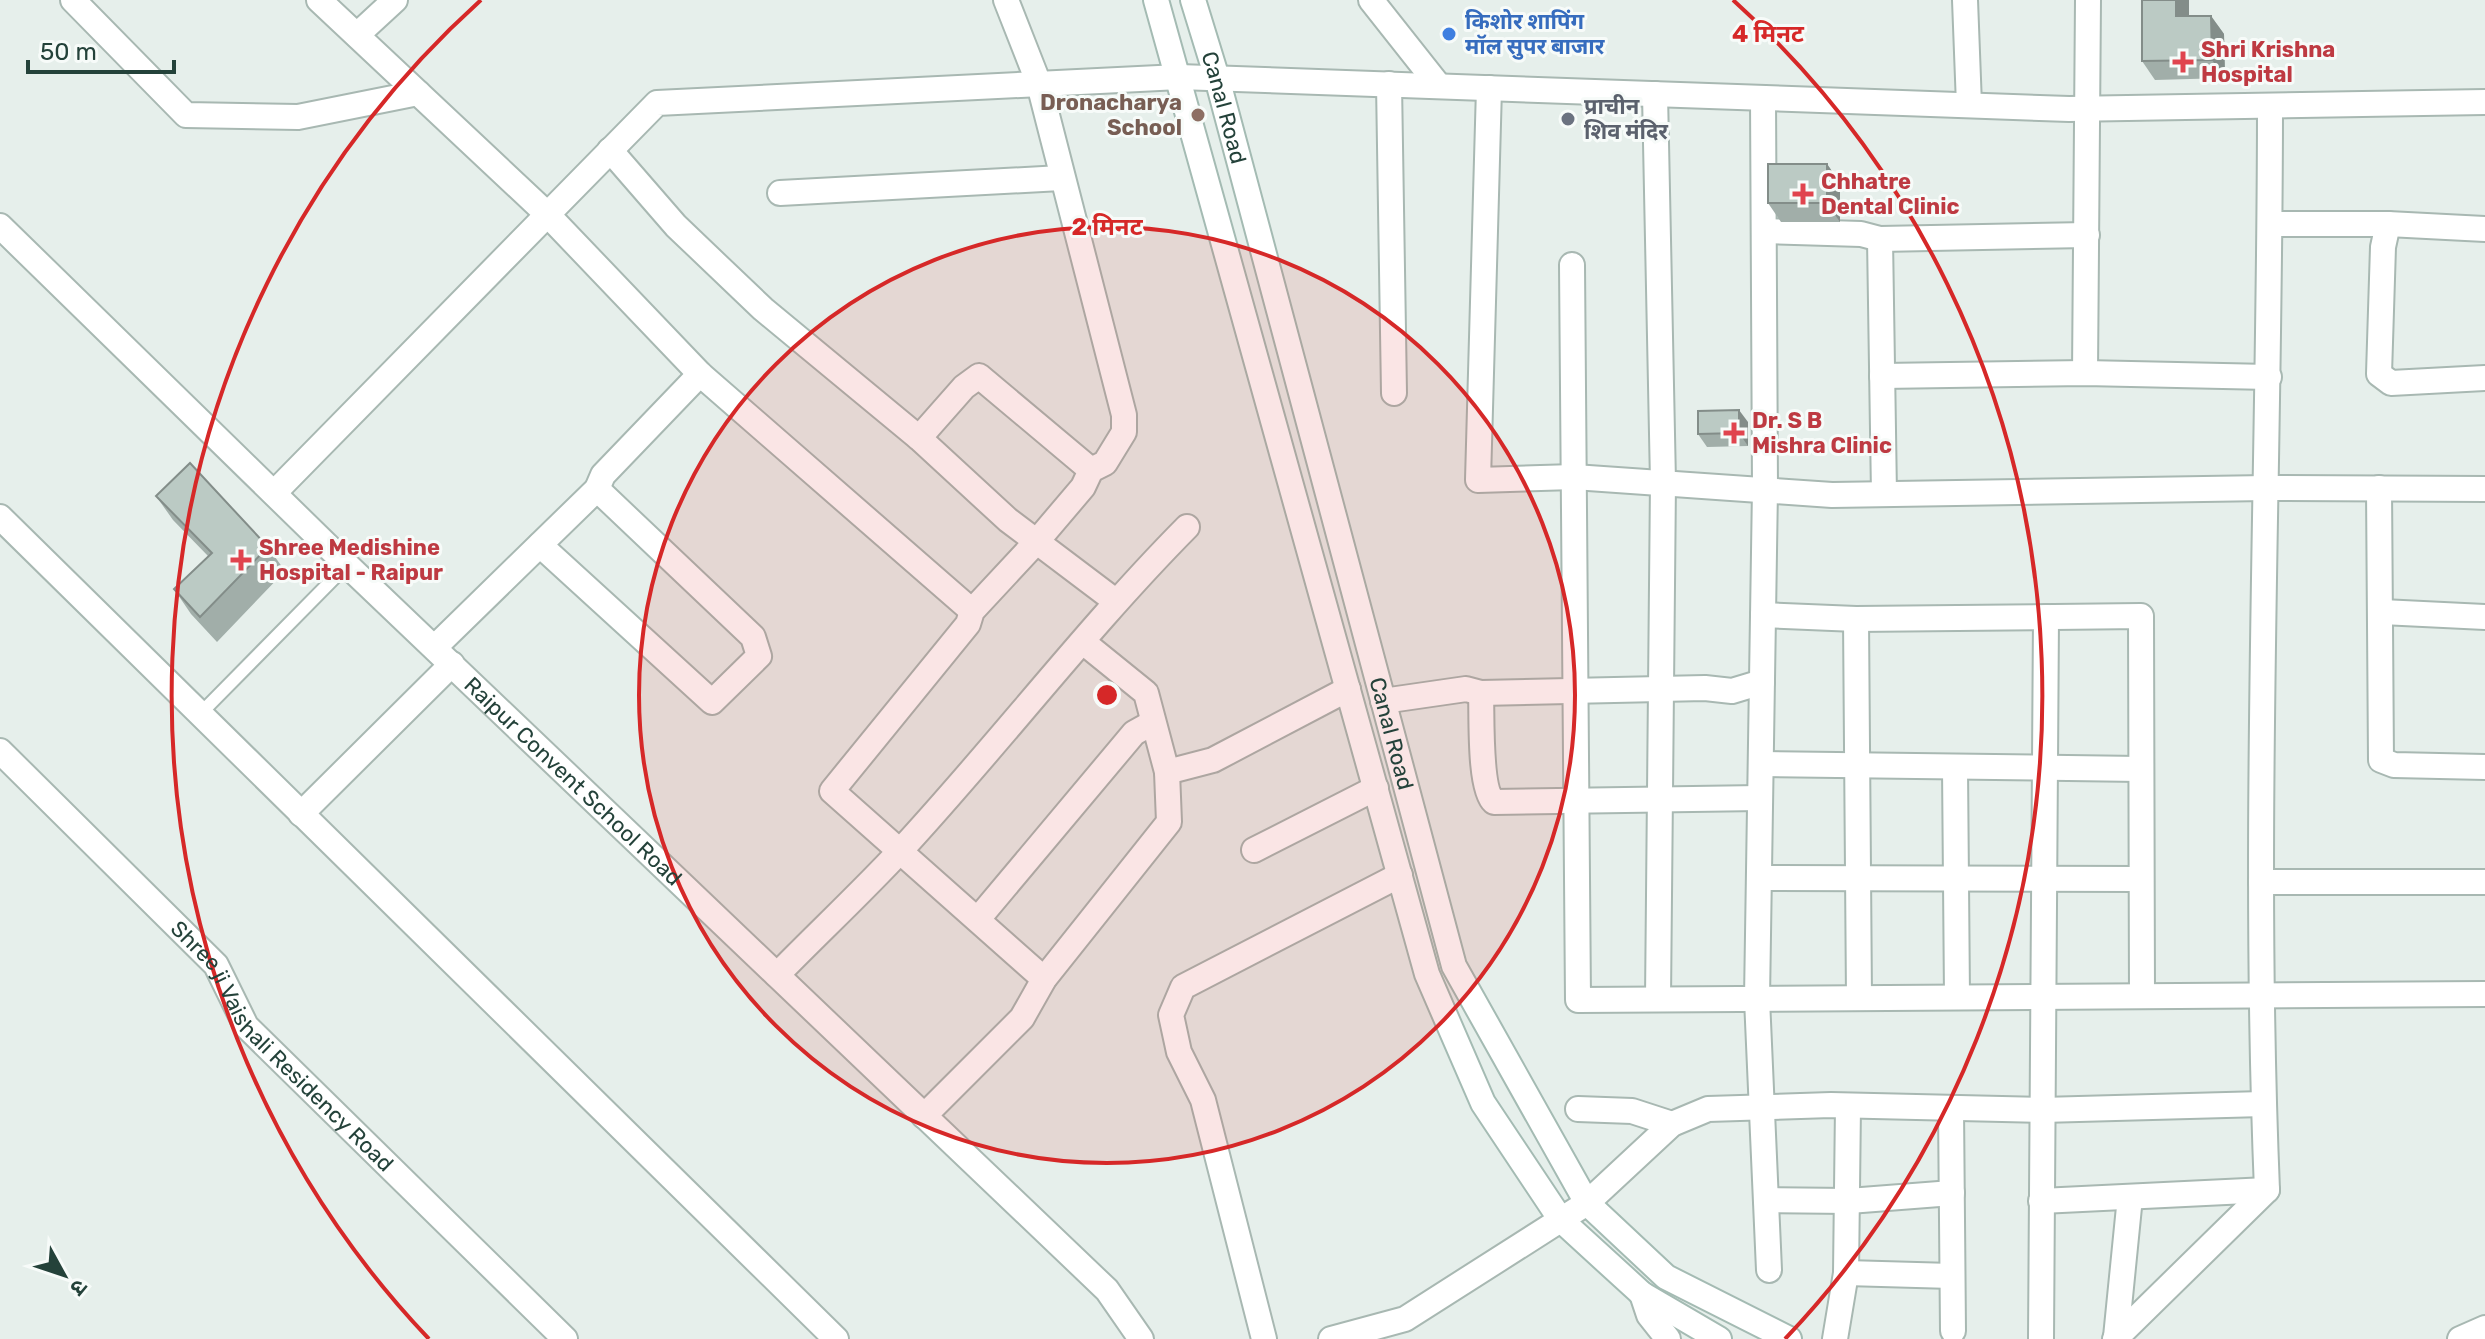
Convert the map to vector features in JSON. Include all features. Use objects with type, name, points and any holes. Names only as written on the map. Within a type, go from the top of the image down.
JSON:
[{"type":"street","points":[[73,0],[186,115],[298,117],[418,93]]},
{"type":"street","points":[[319,0],[547,214],[700,374],[972,611]]},
{"type":"street","points":[[357,35],[395,0]]},
{"type":"street","points":[[1006,0],[1039,84],[1124,415],[1124,432],[1105,463],[1091,470],[1083,487],[972,611],[968,624],[832,791],[1044,979]]},
{"type":"street","name":"Canal Road","points":[[1156,0],[1427,974],[1483,1103],[1561,1220],[1642,1294],[1719,1339]]},
{"type":"street","name":"Canal Road","points":[[1193,0],[1217,78],[1454,966],[1587,1203],[1666,1277],[1789,1339]]},
{"type":"street","points":[[1371,0],[1439,86]]},
{"type":"street","points":[[1965,0],[1969,105]]},
{"type":"street","points":[[2085,373],[2088,0]]},
{"type":"street","points":[[274,493],[657,103],[1179,77],[2088,108],[2485,102]]},
{"type":"street","points":[[1389,84],[1394,393]]},
{"type":"street","points":[[1489,88],[1478,480],[1574,477],[1832,495],[2266,488],[2485,489]]},
{"type":"street","points":[[1655,94],[1663,482],[1658,999]]},
{"type":"street","points":[[1763,98],[1765,488],[1757,999],[1769,1270]]},
{"type":"street","points":[[2116,1338],[2267,1190],[2259,996],[2270,106]]},
{"type":"street","points":[[610,150],[676,226],[763,309],[919,438],[1008,520],[1114,600]]},
{"type":"street","points":[[780,193],[851,186],[1061,178]]},
{"type":"street","points":[[2270,224],[2388,224],[2485,229]]},
{"type":"street","points":[[2388,224],[2383,247],[2379,374],[2391,383],[2485,378]]},
{"type":"street","name":"Raipur Convent School Road","points":[[0,226],[347,565],[1107,1290],[1141,1339]]},
{"type":"street","points":[[1764,231],[1861,234],[1880,239],[2087,235]]},
{"type":"street","points":[[1880,239],[1884,494]]},
{"type":"street","points":[[1572,265],[1578,1000],[2485,994]]},
{"type":"street","points":[[1882,376],[2085,373],[2269,377]]},
{"type":"street","points":[[301,814],[540,545],[597,489],[603,475],[700,374]]},
{"type":"street","points":[[919,438],[964,387],[979,376],[1091,470]]},
{"type":"street","points":[[2379,488],[2381,760],[2394,765],[2485,767]]},
{"type":"street","points":[[540,545],[712,702],[759,656],[753,637],[597,489]]},
{"type":"street","points":[[0,517],[836,1339]]},
{"type":"street","points":[[777,975],[900,850],[1083,642],[1114,600],[1187,527]]},
{"type":"street","points":[[2382,612],[2485,617]]},
{"type":"street","points":[[1763,615],[1856,619],[2141,616],[2142,996]]},
{"type":"street","points":[[2041,1339],[2046,617]]},
{"type":"street","points":[[1856,619],[1859,998]]},
{"type":"street","points":[[924,1116],[1022,1018],[1044,979],[1169,822],[1167,772],[1146,693],[1083,642]]},
{"type":"street","points":[[1383,701],[1466,689],[1481,693],[1659,692],[1705,688],[1732,691],[1762,682]]},
{"type":"street","points":[[1167,772],[1213,760],[1348,689]]},
{"type":"street","points":[[1481,693],[1489,797],[1508,803],[1760,798]]},
{"type":"street","points":[[978,919],[1134,733],[1152,723]]},
{"type":"street","name":"Shree ji Vaishali Residency Road","points":[[2,759],[216,965],[246,1026],[565,1339]]},
{"type":"street","points":[[1761,764],[2140,769]]},
{"type":"street","points":[[1955,768],[1957,997]]},
{"type":"street","points":[[1254,850],[1376,788]]},
{"type":"street","points":[[1264,1339],[1203,1100],[1179,1052],[1171,1015],[1183,987],[1400,875]]},
{"type":"street","points":[[1759,878],[2140,879]]},
{"type":"street","points":[[2261,882],[2485,882]]},
{"type":"street","points":[[1331,1339],[1395,1331],[1405,1319],[1587,1203],[1672,1124],[1708,1109],[1848,1106],[2042,1110],[2263,1104]]},
{"type":"street","points":[[1835,1339],[1846,1273],[1848,1106]]},
{"type":"street","points":[[1951,1108],[1953,1331]]},
{"type":"street","points":[[1578,1109],[1632,1111],[1672,1124]]},
{"type":"street","points":[[2041,1201],[2267,1190]]},
{"type":"street","points":[[1766,1200],[1849,1201],[1952,1193]]},
{"type":"street","points":[[2116,1338],[2130,1197]]},
{"type":"street","points":[[1846,1273],[1952,1276]]},
{"type":"street","points":[[1642,1294],[1649,1315],[1668,1339]]},
{"type":"street","points":[[2460,1339],[2485,1328]]},
{"type":"lane","points":[[200,714],[347,565]]},
{"type":"building","points":[[2142,0],[2176,0],[2176,16],[2211,16],[2212,60],[2142,61]]},
{"type":"building","points":[[1768,164],[1827,164],[1827,203],[1768,203]]},
{"type":"building","points":[[1739,410],[1739,433],[1698,434],[1698,411]]},
{"type":"building","points":[[190,463],[268,547],[200,617],[174,589],[212,553],[156,496]]},
{"type":"place","name":"किशोर शापिंग मॉल सुपर बाजार","points":[[1449,34]]},
{"type":"place","name":"Shri Krishna Hospital","points":[[2183,62]]},
{"type":"place","name":"Dronacharya School","points":[[1198,115]]},
{"type":"place","name":"प्राचीन शिव मंदिर","points":[[1568,119]]},
{"type":"place","name":"Chhatre Dental Clinic","points":[[1803,194]]},
{"type":"place","name":"Dr. S B Mishra Clinic","points":[[1734,433]]},
{"type":"place","name":"Shree Medishine Hospital - Raipur","points":[[241,560]]}]
